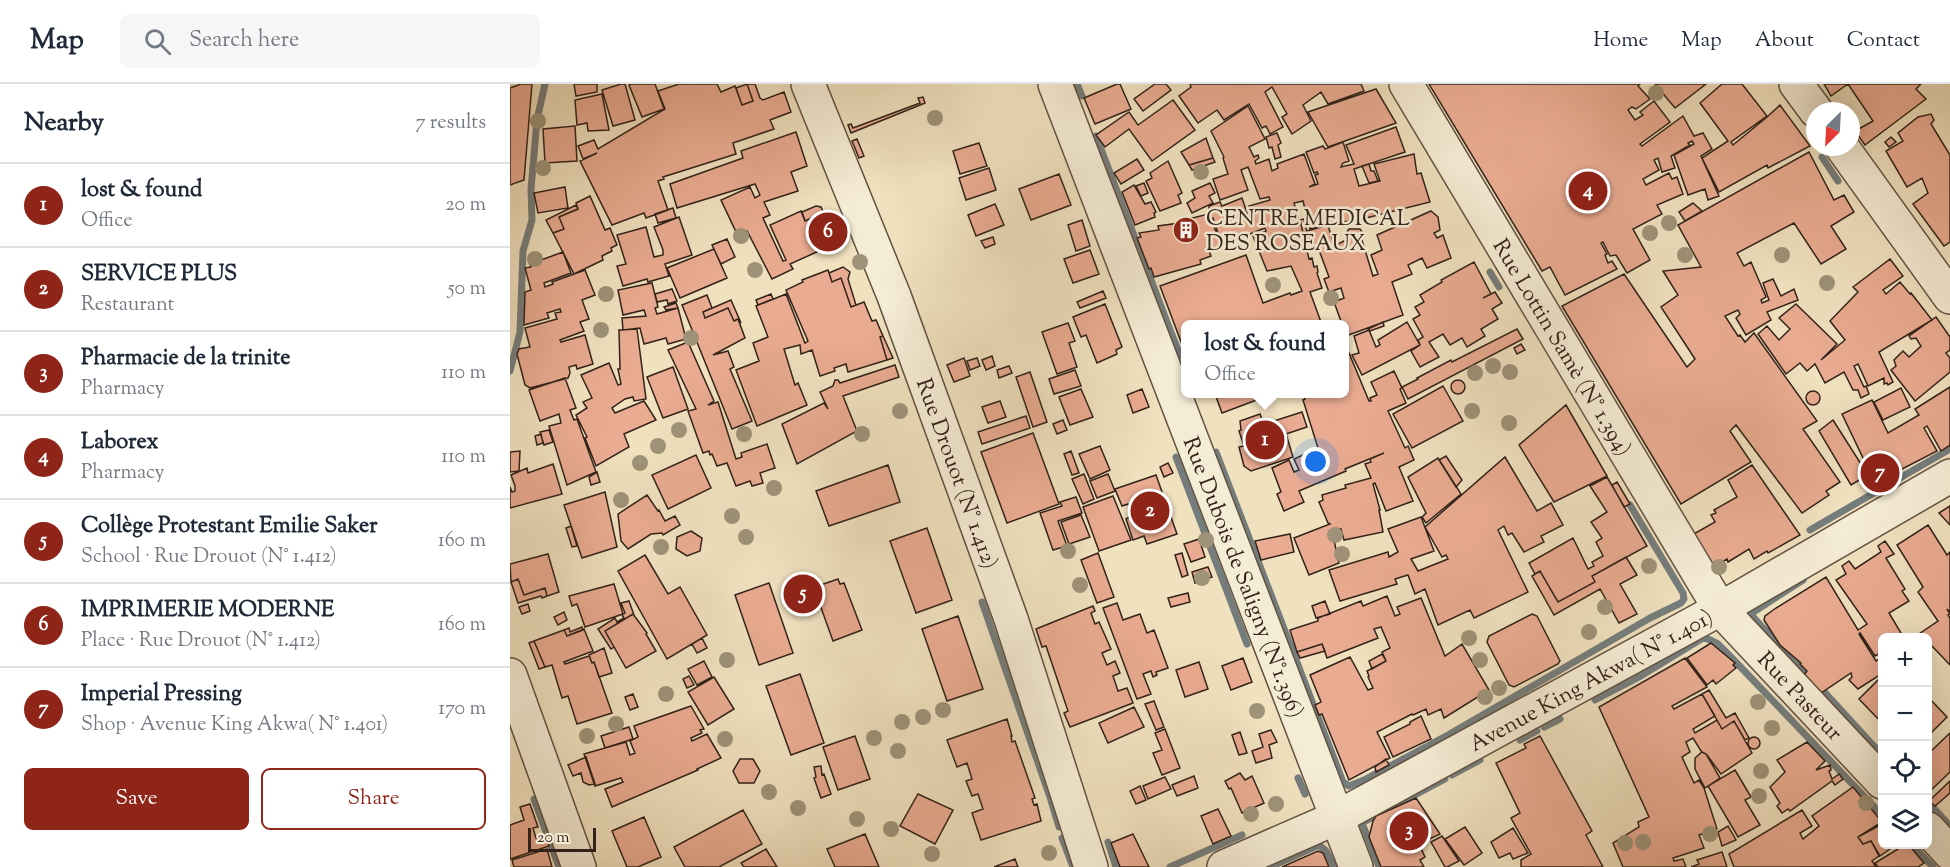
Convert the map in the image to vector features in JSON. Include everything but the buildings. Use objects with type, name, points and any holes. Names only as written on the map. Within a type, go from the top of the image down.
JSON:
[{"type":"street","name":"Rue Drouot (N° 1.412)","points":[[808,84],[894,296],[1011,619],[1092,867]]},
{"type":"street","name":"Rue Dubois de Saligny (N°1.396)","points":[[1055,84],[1356,867]]},
{"type":"street","name":"Rue Lottin Samè (N° 1.394)","points":[[1406,84],[1720,609]]},
{"type":"street","points":[[1796,84],[1809,102]]},
{"type":"street","points":[[1848,156],[1950,297]]},
{"type":"street","name":"Avenue King Akwa( N° 1.401)","points":[[1224,867],[1336,818],[1720,609],[1950,476]]},
{"type":"street","name":"Rue Pasteur","points":[[1720,609],[1878,778]]},
{"type":"street","points":[[510,675],[579,867]]},
{"type":"street","points":[[1932,834],[1950,854]]},
{"type":"waterway","points":[[510,371],[520,332],[523,251],[532,220],[531,189],[537,120],[545,84]]},
{"type":"waterway","points":[[1077,84],[1082,96]]},
{"type":"waterway","points":[[1096,136],[1180,356]]},
{"type":"waterway","points":[[1822,157],[1838,181]]},
{"type":"waterway","points":[[1490,272],[1499,287]]},
{"type":"waterway","points":[[1810,530],[1950,449]]},
{"type":"waterway","points":[[1216,452],[1343,782],[1349,786],[1448,735],[1650,618],[1681,603],[1684,599],[1683,593],[1630,505]]},
{"type":"waterway","points":[[1176,457],[1247,644]]},
{"type":"waterway","points":[[1803,580],[1751,615],[1811,678]]},
{"type":"waterway","points":[[982,602],[1059,827]]},
{"type":"waterway","points":[[1595,700],[1639,677],[1703,638],[1708,639],[1718,644],[1731,657],[1878,811]]},
{"type":"waterway","points":[[1819,686],[1878,751]]},
{"type":"waterway","points":[[1544,727],[1560,719]]},
{"type":"waterway","points":[[1520,740],[1537,731]]},
{"type":"waterway","points":[[1452,775],[1480,760]]},
{"type":"waterway","points":[[1298,778],[1305,794]]},
{"type":"waterway","points":[[1379,867],[1362,823],[1445,779]]},
{"type":"waterway","points":[[534,799],[559,867]]},
{"type":"waterway","points":[[1932,806],[1950,826]]},
{"type":"waterway","points":[[1170,867],[1242,835]]},
{"type":"waterway","points":[[1062,838],[1073,867]]},
{"type":"waterway","points":[[1108,842],[1116,867]]},
{"type":"waterway","points":[[1270,867],[1319,845],[1326,851],[1334,867]]},
{"type":"waterway","points":[[1916,849],[1933,867]]},
{"type":"place","name":"Laborex","points":[[1588,191]]},
{"type":"place","name":"CENTRE MEDICAL DES ROSEAUX","points":[[1186,230]]},
{"type":"place","name":"IMPRIMERIE MODERNE","points":[[828,232]]},
{"type":"place","name":"lost & found","points":[[1265,440]]},
{"type":"place","name":"Imperial Pressing","points":[[1880,473]]},
{"type":"place","name":"SERVICE PLUS","points":[[1150,511]]},
{"type":"place","name":"Collège Protestant Emilie Saker","points":[[803,594]]},
{"type":"place","name":"Pharmacie de la trinite","points":[[1409,831]]}]
